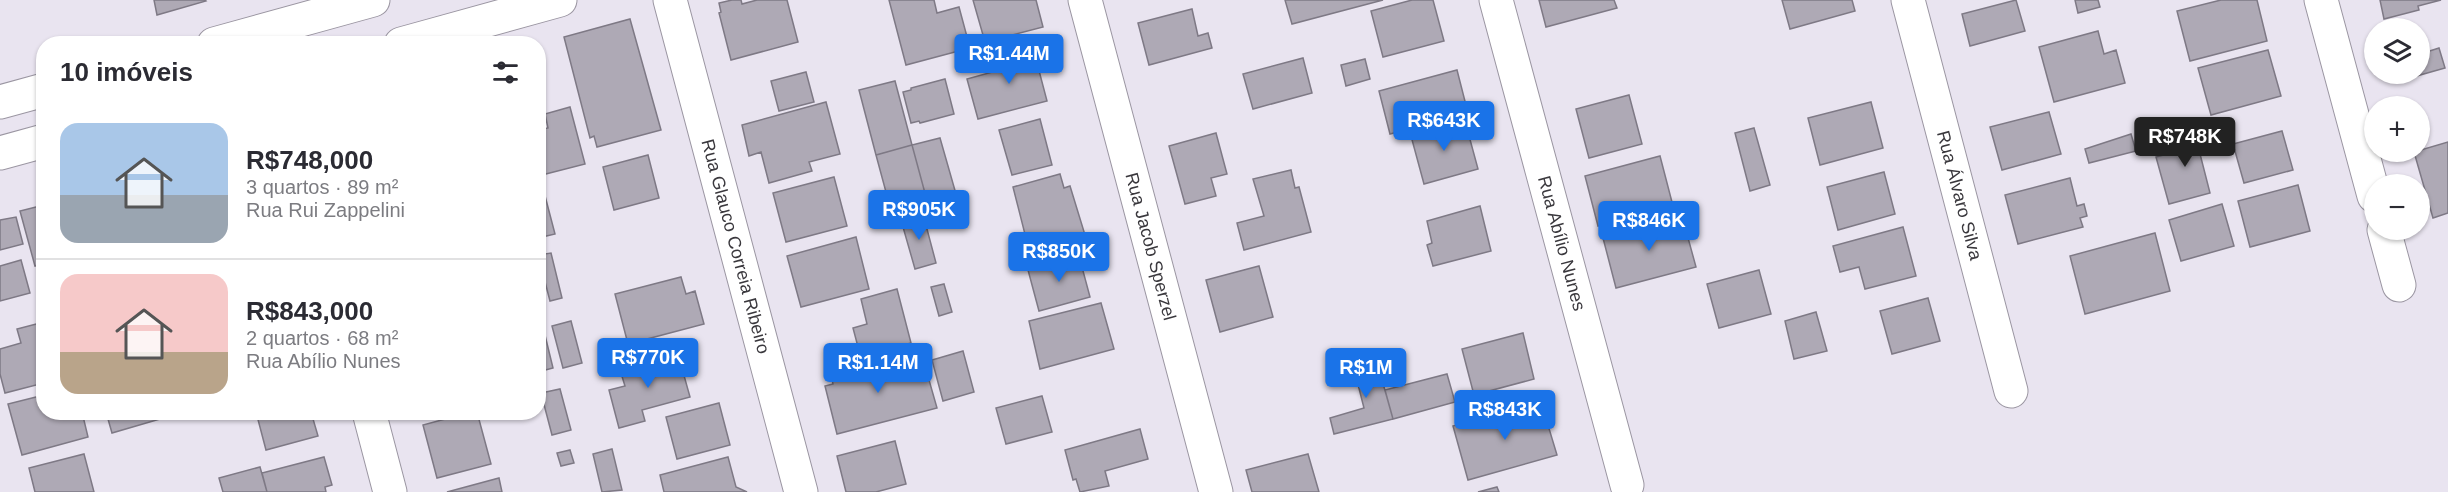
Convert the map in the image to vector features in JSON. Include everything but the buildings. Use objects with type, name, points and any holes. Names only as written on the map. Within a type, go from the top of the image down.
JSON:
[{"type":"street","points":[[243,36],[373,0]]},
{"type":"street","points":[[430,36],[560,0]]},
{"type":"street","name":"Rua Glauco Correia Ribeiro","points":[[670,0],[801,492]]},
{"type":"street","name":"Rua Jacob Sperzel","points":[[1085,0],[1216,492]]},
{"type":"street","name":"Rua Abílio Nunes","points":[[1496,0],[1627,485]]},
{"type":"street","name":"Rua Álvaro Silva","points":[[1908,0],[2012,391]]},
{"type":"street","points":[[2321,0],[2368,174]]},
{"type":"street","points":[[0,102],[36,92]]},
{"type":"street","points":[[0,153],[36,143]]},
{"type":"street","points":[[2387,240],[2399,285]]},
{"type":"street","points":[[371,420],[390,492]]}]
